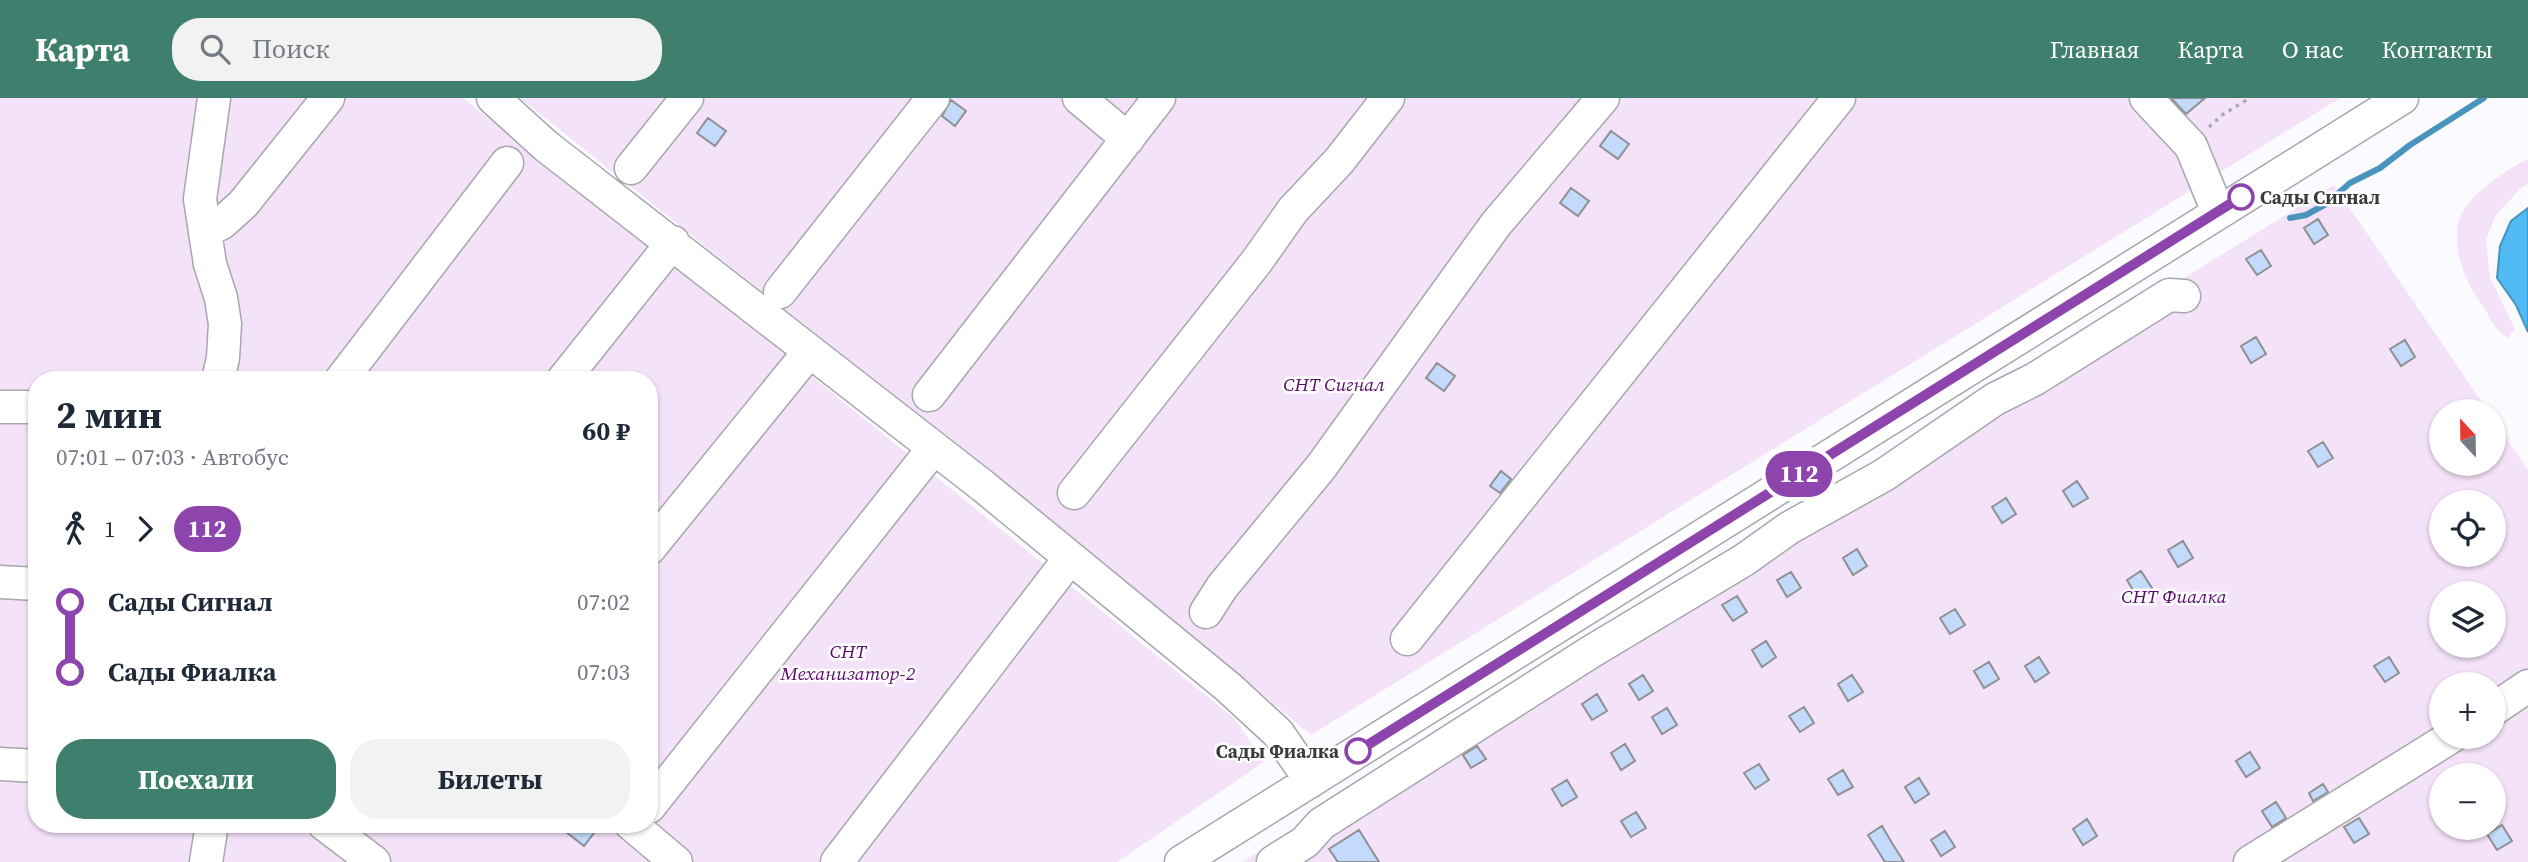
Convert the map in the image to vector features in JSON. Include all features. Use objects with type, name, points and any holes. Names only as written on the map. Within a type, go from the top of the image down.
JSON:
[{"type":"street","points":[[214,98],[200,199],[210,264],[221,298],[225,324],[220,371]]},
{"type":"street","points":[[205,231],[222,223],[243,204],[328,98]]},
{"type":"street","points":[[493,98],[546,146],[673,242],[1070,558],[1256,711],[1278,733],[1311,781]]},
{"type":"street","points":[[631,168],[687,98]]},
{"type":"street","points":[[780,292],[933,98]]},
{"type":"street","points":[[1079,98],[1128,139]]},
{"type":"street","points":[[929,395],[1159,98]]},
{"type":"street","points":[[1074,494],[1257,261],[1293,210],[1339,161],[1388,98]]},
{"type":"street","points":[[1206,612],[1222,587],[1321,467],[1496,224],[1603,98]]},
{"type":"street","points":[[1407,639],[1839,98]]},
{"type":"street","points":[[2146,98],[2191,146],[2218,212]]},
{"type":"street","points":[[1181,862],[2402,98]]},
{"type":"street","points":[[348,371],[507,163]]},
{"type":"street","points":[[570,371],[673,242]]},
{"type":"street","points":[[1268,809],[1283,855],[1305,842],[1321,824],[1589,653],[1744,560],[1789,528],[1884,475],[1995,399],[2035,379],[2169,295],[2184,296],[2152,253]]},
{"type":"street","points":[[658,538],[809,352]]},
{"type":"street","points":[[0,407],[28,407]]},
{"type":"street","points":[[658,794],[933,449]]},
{"type":"street","points":[[837,862],[1070,558]]},
{"type":"street","points":[[0,582],[28,584]]},
{"type":"street","points":[[2506,701],[2528,686]]},
{"type":"street","points":[[2250,862],[2432,749]]},
{"type":"street","points":[[0,764],[28,766]]},
{"type":"street","points":[[193,833],[206,860]]},
{"type":"street","points":[[206,860],[210,833]]},
{"type":"street","points":[[336,833],[374,862]]},
{"type":"street","points":[[649,833],[676,862]]},
{"type":"path","points":[[2191,146],[2222,115],[2250,98]]},
{"type":"green space","name":"СНТ Механизатор-2","points":[[0,98],[463,98],[1234,718],[1264,762],[1117,862],[0,862]]},
{"type":"green space","name":"СНТ Сигнал","points":[[520,98],[2340,98],[1311,735],[1186,631]]},
{"type":"green space","points":[[2528,159],[2528,184],[2495,216],[2486,240],[2490,278],[2515,329],[2508,338],[2493,323],[2466,277],[2457,245],[2458,223],[2462,213],[2477,194],[2498,177]]},
{"type":"green space","name":"СНТ Фиалка","points":[[2334,185],[2480,399],[2429,399],[2429,476],[2506,476],[2506,438],[2528,470],[2528,862],[1242,862]]},
{"type":"water","points":[[2528,208],[2528,332],[2516,305],[2497,278],[2500,246],[2511,221]]},
{"type":"building","points":[[2171,98],[2205,98],[2186,114]]},
{"type":"building","points":[[951,100],[966,111],[955,126],[942,116]]},
{"type":"building","points":[[708,118],[726,131],[715,146],[697,133]]},
{"type":"building","points":[[1611,131],[1629,144],[1618,159],[1600,146]]},
{"type":"building","points":[[1571,188],[1589,201],[1578,216],[1560,203]]},
{"type":"building","points":[[2318,219],[2328,235],[2314,244],[2304,228]]},
{"type":"building","points":[[2261,250],[2271,266],[2257,275],[2246,259]]},
{"type":"building","points":[[2256,337],[2266,354],[2251,363],[2241,346]]},
{"type":"building","points":[[2405,340],[2415,357],[2401,366],[2390,349]]},
{"type":"building","points":[[1437,363],[1455,376],[1444,391],[1426,378]]},
{"type":"building","points":[[2323,442],[2333,458],[2318,467],[2308,451]]},
{"type":"building","points":[[1501,471],[1511,479],[1500,493],[1490,486]]},
{"type":"building","points":[[2077,481],[2088,498],[2073,507],[2063,491]]},
{"type":"building","points":[[2006,498],[2016,514],[2002,523],[1992,507]]},
{"type":"building","points":[[2183,541],[2193,558],[2178,567],[2168,550]]},
{"type":"building","points":[[1857,549],[1867,566],[1853,575],[1843,558]]},
{"type":"building","points":[[2141,571],[2152,588],[2137,597],[2127,580]]},
{"type":"building","points":[[1791,572],[1801,588],[1787,597],[1777,580]]},
{"type":"building","points":[[1737,596],[1747,612],[1733,621],[1722,605]]},
{"type":"building","points":[[1955,609],[1965,625],[1950,634],[1940,618]]},
{"type":"building","points":[[1766,641],[1776,657],[1762,667],[1752,650]]},
{"type":"building","points":[[2039,657],[2049,673],[2035,682],[2025,666]]},
{"type":"building","points":[[2389,657],[2399,673],[2385,682],[2374,666]]},
{"type":"building","points":[[1989,662],[1999,679],[1984,688],[1974,671]]},
{"type":"building","points":[[1643,675],[1653,691],[1639,700],[1629,684]]},
{"type":"building","points":[[1852,675],[1863,692],[1848,701],[1838,684]]},
{"type":"building","points":[[1597,694],[1607,711],[1592,720],[1582,704]]},
{"type":"building","points":[[1804,707],[1814,723],[1800,732],[1789,716]]},
{"type":"building","points":[[1667,708],[1677,725],[1662,734],[1652,717]]},
{"type":"building","points":[[1625,744],[1635,761],[1621,770],[1611,753]]},
{"type":"building","points":[[1477,746],[1486,759],[1471,768],[1463,755]]},
{"type":"building","points":[[2250,752],[2260,768],[2246,777],[2236,761]]},
{"type":"building","points":[[1759,764],[1769,780],[1755,789],[1744,773]]},
{"type":"building","points":[[1843,770],[1853,787],[1838,795],[1828,779]]},
{"type":"building","points":[[1919,778],[1929,794],[1915,803],[1905,787]]},
{"type":"building","points":[[1567,780],[1577,797],[1562,806],[1552,789]]},
{"type":"building","points":[[2323,784],[2328,792],[2313,801],[2309,793]]},
{"type":"building","points":[[2276,802],[2286,818],[2272,827],[2262,811]]},
{"type":"building","points":[[1636,812],[1646,828],[1631,837],[1621,821]]},
{"type":"building","points":[[2359,818],[2369,834],[2354,843],[2344,827]]},
{"type":"building","points":[[2087,819],[2097,836],[2083,845],[2073,829]]},
{"type":"building","points":[[1882,826],[1904,862],[1885,862],[1868,835]]},
{"type":"building","points":[[1359,830],[1379,862],[1338,862],[1329,849]]},
{"type":"building","points":[[1945,831],[1955,847],[1941,856],[1931,840]]},
{"type":"building","points":[[2506,831],[2512,841],[2497,850],[2491,840],[2506,840]]},
{"type":"building","points":[[567,833],[594,833],[584,846]]},
{"type":"waterway","points":[[2290,218],[2306,215],[2326,204],[2350,183],[2380,168],[2410,145],[2484,98]]},
{"type":"bus line","name":"112","points":[[1358,751],[2241,197]]},
{"type":"place","name":"Сады Сигнал","points":[[2241,197]]},
{"type":"place","name":"Сады Фиалка","points":[[1358,751]]}]
